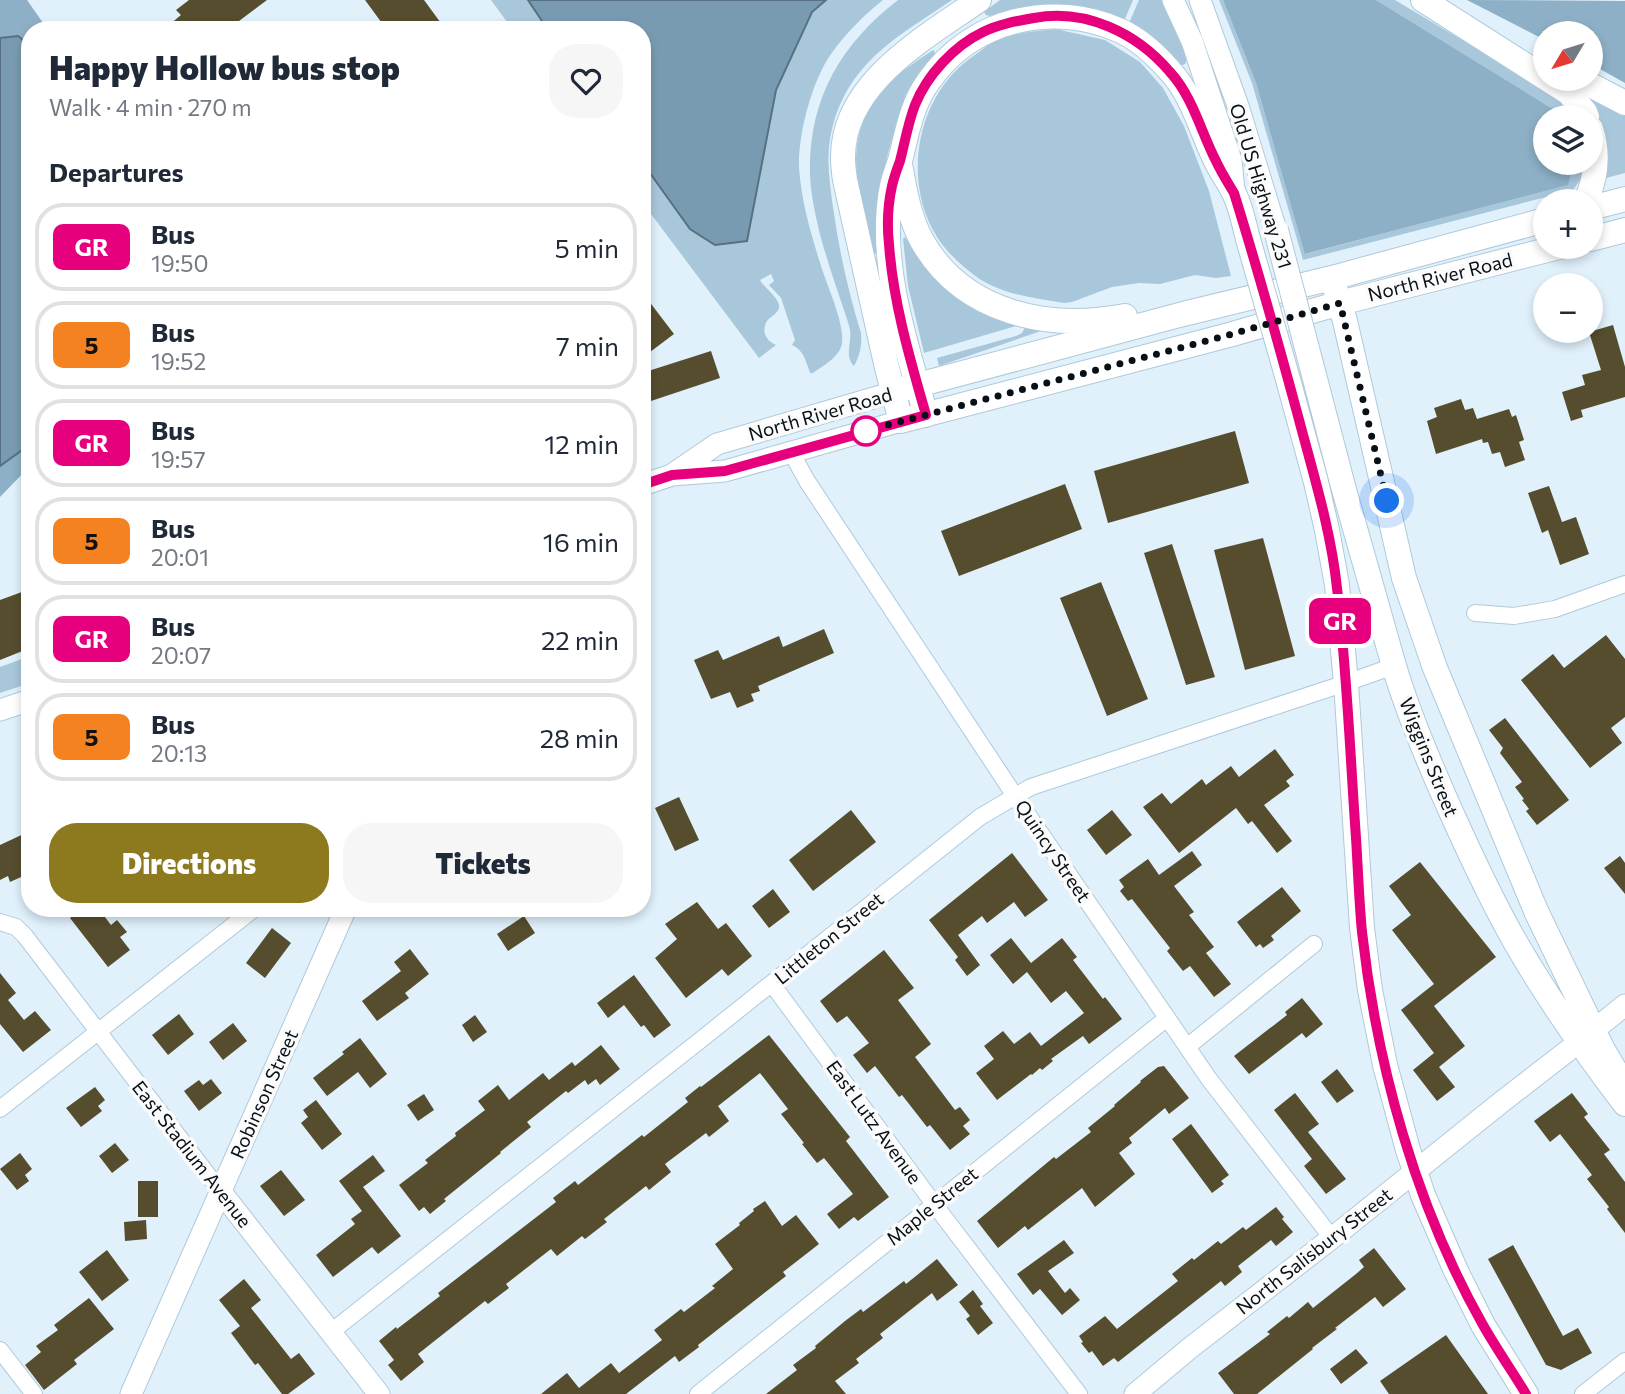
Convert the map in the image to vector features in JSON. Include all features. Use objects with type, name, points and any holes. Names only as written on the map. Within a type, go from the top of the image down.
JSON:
[{"type":"main road","points":[[926,415],[887,368],[845,180],[843,156],[853,113],[865,91],[879,75],[910,49],[979,0]]},
{"type":"main road","points":[[1423,0],[1533,56]]},
{"type":"main road","points":[[1423,0],[1569,93],[1579,105]]},
{"type":"main road","points":[[901,421],[905,388],[888,242],[892,186],[916,102],[940,65],[963,45],[983,32],[1010,22],[1042,16],[1066,16],[1093,21],[1123,32],[1147,48],[1172,73],[1192,106],[1216,162],[1234,193],[1248,239],[1316,482],[1337,585],[1362,928],[1370,990],[1385,1065],[1423,1195],[1483,1325],[1526,1394]]},
{"type":"main road","points":[[1602,91],[1625,103]]},
{"type":"main road","points":[[900,161],[910,212],[922,240],[937,262],[956,282],[979,297],[1024,316],[1049,320],[1106,319],[1157,310],[1182,314]]},
{"type":"main road","points":[[1603,205],[1625,199]]},
{"type":"main road","name":"North River Road","points":[[905,388],[1533,223]]},
{"type":"main road","name":"Old US Highway 231","points":[[1276,230],[1314,375]]},
{"type":"main road","points":[[1603,236],[1625,230]]},
{"type":"main road","name":"North River Road","points":[[901,421],[1533,254]]},
{"type":"main road","points":[[1332,278],[1404,578],[1435,668],[1586,1036],[1625,1087]]},
{"type":"main road","name":"Wiggins Street","points":[[1314,375],[1394,666],[1418,734],[1464,840],[1517,944],[1586,1036],[1625,1104]]},
{"type":"street","name":"Old US Highway 231","points":[[1173,0],[1192,41],[1231,160],[1234,193]]},
{"type":"street","name":"Old US Highway 231","points":[[1200,0],[1238,106],[1276,230]]},
{"type":"street","name":"North River Road","points":[[672,475],[718,443],[905,388]]},
{"type":"street","name":"North River Road","points":[[651,482],[672,475],[725,471],[901,421]]},
{"type":"street","name":"Quincy Street","points":[[791,452],[807,481],[1015,796],[1167,1018],[1243,1124],[1332,1238]]},
{"type":"street","points":[[1475,613],[1514,616],[1555,609],[1625,583]]},
{"type":"street","name":"Littleton Street","points":[[331,1332],[980,817],[1031,787],[1394,666]]},
{"type":"street","points":[[0,710],[21,703]]},
{"type":"street","points":[[0,1109],[244,917]]},
{"type":"street","name":"Robinson Street","points":[[131,1394],[342,917]]},
{"type":"street","name":"East Stadium Avenue","points":[[1,921],[16,927],[25,936],[379,1394]]},
{"type":"street","points":[[1187,1047],[1314,944]]},
{"type":"street","name":"East Lutz Avenue","points":[[772,984],[1079,1394]]},
{"type":"street","name":"North Salisbury Street","points":[[1135,1394],[1625,1005]]},
{"type":"street","name":"Maple Street","points":[[698,1394],[1167,1018]]},
{"type":"street","points":[[0,1350],[34,1394]]},
{"type":"street","points":[[1583,1394],[1625,1361]]},
{"type":"shaded area","points":[[0,0],[27,0],[42,21],[21,21],[21,38],[18,36],[0,38]]},
{"type":"shaded area","points":[[491,0],[528,0],[542,21],[506,21]]},
{"type":"shaded area","points":[[528,0],[826,0],[812,12],[776,90],[747,241],[715,245],[690,229],[651,175],[651,21],[542,21]]},
{"type":"shaded area","points":[[826,0],[883,0],[855,25],[831,54],[812,93],[804,124],[799,154],[802,192],[842,335],[841,348],[835,357],[810,373],[802,353],[792,345],[795,340],[781,298],[769,285],[774,281],[771,274],[760,280],[779,305],[764,328],[767,338],[776,345],[759,358],[651,214],[651,175],[690,229],[746,241],[776,90],[812,12]]},
{"type":"shaded area","points":[[898,0],[952,0],[903,33],[870,61],[846,92],[834,122],[829,150],[831,193],[842,259],[861,333],[860,350],[854,366],[849,358],[850,328],[814,208],[810,175],[811,148],[822,99],[844,55],[877,17]]},
{"type":"shaded area","points":[[1000,0],[1133,0],[1124,21],[1088,10],[1058,5],[1027,7],[986,15],[984,12]]},
{"type":"shaded area","points":[[1139,0],[1162,0],[1186,56],[1186,63],[1178,64],[1129,23]]},
{"type":"shaded area","points":[[1219,0],[1223,0],[1256,83],[1306,254],[1533,194],[1533,200],[1303,260],[1252,83]]},
{"type":"shaded area","points":[[1223,0],[1376,0],[1547,105],[1533,105],[1533,175],[1570,175],[1568,185],[1553,189],[1533,189],[1533,194],[1305,254],[1256,83]]},
{"type":"shaded area","points":[[1376,0],[1395,0],[1533,83],[1533,91],[1547,91],[1566,105],[1547,105]]},
{"type":"shaded area","points":[[1467,0],[1625,1],[1625,83],[1603,71],[1603,21],[1533,21],[1533,34]]},
{"type":"shaded area","points":[[1056,29],[1105,40],[1140,62],[1163,88],[1184,126],[1209,191],[1231,276],[1216,278],[1195,275],[1160,284],[1139,283],[1112,287],[1064,303],[1020,295],[988,284],[961,264],[941,243],[926,214],[918,165],[920,140],[938,93],[953,73],[995,41],[1020,33]]},
{"type":"shaded area","points":[[18,36],[21,38],[21,451],[0,466],[0,38]]},
{"type":"shaded area","points":[[933,50],[933,57],[906,94],[888,153],[882,188],[881,251],[871,256],[856,170],[861,129],[869,109],[882,90],[900,73]]},
{"type":"shaded area","points":[[1589,97],[1625,113],[1625,173],[1606,178],[1603,105],[1589,103]]},
{"type":"shaded area","points":[[1570,175],[1582,175],[1574,189],[1552,189],[1567,185]]},
{"type":"shaded area","points":[[905,237],[928,269],[952,293],[981,311],[1016,326],[924,353],[908,286],[903,239]]},
{"type":"shaded area","points":[[1026,325],[1041,331],[939,366],[937,358],[1016,336],[1022,333]]},
{"type":"shaded area","points":[[21,451],[21,475],[0,497],[0,466]]},
{"type":"shaded area","points":[[21,659],[21,686],[0,693],[0,667]]},
{"type":"building","points":[[189,0],[267,0],[239,21],[174,21],[181,15],[176,10]]},
{"type":"building","points":[[365,0],[424,0],[439,21],[380,21]]},
{"type":"building","points":[[651,304],[674,334],[651,351]]},
{"type":"building","points":[[1613,325],[1625,367],[1625,397],[1581,410],[1583,417],[1571,421],[1562,392],[1585,385],[1582,375],[1601,370],[1592,343],[1603,343],[1603,328]]},
{"type":"building","points":[[711,351],[720,378],[651,401],[651,370]]},
{"type":"building","points":[[1461,399],[1465,410],[1473,408],[1477,419],[1509,409],[1512,417],[1516,415],[1524,440],[1519,442],[1525,460],[1505,467],[1500,452],[1492,454],[1488,442],[1483,443],[1482,439],[1436,454],[1427,421],[1437,417],[1434,408]]},
{"type":"building","points":[[1235,431],[1249,483],[1108,523],[1094,471]]},
{"type":"building","points":[[1065,484],[1082,529],[959,576],[941,531]]},
{"type":"building","points":[[1549,486],[1562,522],[1576,517],[1589,554],[1560,565],[1548,530],[1542,533],[1528,493]]},
{"type":"building","points":[[1263,538],[1295,656],[1245,670],[1214,550]]},
{"type":"building","points":[[1172,544],[1215,677],[1186,685],[1144,553]]},
{"type":"building","points":[[1101,582],[1148,699],[1107,716],[1060,598]]},
{"type":"building","points":[[21,592],[21,652],[0,660],[0,600]]},
{"type":"building","points":[[824,629],[834,653],[758,686],[760,691],[751,694],[754,701],[737,708],[730,692],[711,699],[694,660],[718,650],[723,660],[779,636],[783,647]]},
{"type":"building","points":[[1606,635],[1625,659],[1625,717],[1611,728],[1622,743],[1590,768],[1521,680],[1553,654],[1564,668]]},
{"type":"building","points":[[1505,718],[1569,800],[1537,825],[1526,811],[1529,809],[1515,787],[1522,782],[1500,753],[1503,748],[1489,730]]},
{"type":"building","points":[[1275,749],[1294,775],[1286,781],[1290,786],[1264,805],[1292,841],[1277,853],[1252,821],[1248,824],[1236,808],[1179,853],[1143,807],[1162,793],[1171,804],[1202,779],[1206,785],[1231,766],[1239,777]]},
{"type":"building","points":[[679,797],[699,840],[675,851],[655,808]]},
{"type":"building","points":[[851,810],[876,842],[813,891],[789,860]]},
{"type":"building","points":[[1112,810],[1132,835],[1106,855],[1087,830]]},
{"type":"building","points":[[21,835],[21,877],[10,882],[8,876],[0,880],[0,845]]},
{"type":"building","points":[[1192,851],[1202,865],[1174,886],[1194,912],[1189,915],[1214,947],[1206,953],[1231,984],[1214,997],[1190,966],[1183,971],[1167,951],[1170,948],[1132,899],[1128,901],[1120,891],[1124,887],[1119,880],[1148,859],[1159,875]]},
{"type":"building","points":[[1012,853],[1048,900],[1025,917],[1014,902],[987,923],[982,916],[958,935],[980,965],[967,976],[955,960],[958,957],[929,920]]},
{"type":"building","points":[[1620,856],[1625,863],[1625,894],[1604,868]]},
{"type":"building","points":[[1420,862],[1496,957],[1434,1006],[1465,1046],[1439,1067],[1455,1087],[1437,1101],[1413,1070],[1434,1053],[1401,1010],[1434,984],[1392,930],[1411,915],[1389,886]]},
{"type":"building","points":[[1282,887],[1301,911],[1271,936],[1274,940],[1263,948],[1260,944],[1256,947],[1237,922]]},
{"type":"building","points":[[773,889],[790,912],[769,928],[752,906]]},
{"type":"building","points":[[697,902],[718,929],[726,923],[752,956],[728,976],[722,969],[686,998],[655,958],[677,939],[665,924]]},
{"type":"building","points":[[105,917],[111,925],[117,920],[127,932],[120,937],[130,950],[108,967],[70,918]]},
{"type":"building","points":[[522,917],[535,933],[508,951],[497,934]]},
{"type":"building","points":[[272,928],[291,943],[265,978],[246,963]]},
{"type":"building","points":[[1011,938],[1031,963],[1062,938],[1077,957],[1073,960],[1122,1019],[1089,1044],[1083,1036],[1051,1059],[1053,1061],[1042,1070],[1040,1068],[1031,1074],[997,1100],[976,1073],[994,1059],[984,1046],[1003,1031],[1014,1044],[1030,1032],[1041,1046],[1084,1013],[1066,991],[1051,1003],[1027,972],[1013,984],[990,955]]},
{"type":"building","points":[[410,949],[429,974],[405,993],[409,998],[377,1021],[362,1001],[401,971],[394,962]]},
{"type":"building","points":[[884,950],[914,988],[898,1000],[931,1044],[915,1057],[955,1110],[960,1107],[970,1120],[963,1126],[970,1134],[950,1150],[930,1125],[927,1127],[902,1095],[899,1097],[875,1066],[867,1073],[853,1055],[869,1043],[847,1016],[837,1023],[820,1001]]},
{"type":"building","points":[[0,973],[16,993],[8,1000],[24,1020],[35,1011],[51,1030],[23,1052],[0,1024]]},
{"type":"building","points":[[634,975],[671,1025],[654,1038],[644,1025],[641,1027],[624,1005],[608,1018],[597,1003]]},
{"type":"building","points":[[1302,998],[1323,1024],[1306,1038],[1302,1033],[1249,1074],[1234,1056],[1287,1015],[1285,1012]]},
{"type":"building","points":[[179,1014],[194,1034],[168,1055],[152,1035]]},
{"type":"building","points":[[475,1015],[487,1032],[473,1042],[462,1025]]},
{"type":"building","points":[[233,1023],[247,1041],[223,1060],[209,1042]]},
{"type":"building","points":[[769,1035],[850,1137],[846,1141],[889,1197],[858,1221],[854,1217],[839,1229],[827,1214],[853,1194],[824,1158],[817,1163],[802,1144],[804,1143],[781,1114],[788,1109],[760,1073],[718,1106],[729,1121],[709,1137],[706,1133],[665,1164],[671,1172],[649,1190],[646,1186],[604,1219],[607,1222],[585,1239],[582,1236],[557,1256],[551,1249],[506,1284],[509,1288],[488,1304],[485,1301],[418,1354],[424,1362],[401,1381],[388,1365],[394,1360],[379,1341],[440,1296],[438,1293],[556,1202],[553,1198],[575,1181],[578,1185],[642,1135],[644,1137],[688,1102],[685,1098]]},
{"type":"building","points":[[360,1038],[387,1074],[370,1088],[358,1072],[327,1096],[313,1078]]},
{"type":"building","points":[[601,1045],[620,1069],[600,1085],[596,1079],[588,1085],[585,1080],[568,1093],[566,1091],[527,1122],[531,1127],[444,1199],[446,1201],[430,1214],[424,1207],[419,1211],[399,1185],[428,1163],[425,1160],[485,1110],[478,1101],[498,1085],[509,1100],[543,1073],[549,1080],[572,1062],[575,1066]]},
{"type":"building","points":[[1164,1066],[1189,1098],[1169,1114],[1165,1108],[1129,1138],[1132,1143],[1119,1153],[1135,1174],[1095,1207],[1082,1188],[1028,1230],[1025,1226],[998,1248],[977,1221],[1054,1157],[1056,1159],[1091,1132],[1088,1128],[1140,1081],[1158,1067]]},
{"type":"building","points":[[1337,1069],[1354,1091],[1337,1103],[1321,1082]]},
{"type":"building","points":[[211,1079],[222,1093],[199,1111],[184,1091],[199,1080],[203,1085]]},
{"type":"building","points":[[95,1087],[105,1100],[98,1106],[102,1111],[81,1127],[66,1108]]},
{"type":"building","points":[[1295,1093],[1319,1124],[1308,1132],[1346,1179],[1326,1194],[1304,1166],[1312,1159],[1274,1110]]},
{"type":"building","points":[[1572,1093],[1588,1114],[1584,1117],[1610,1150],[1604,1154],[1625,1182],[1625,1233],[1587,1179],[1592,1175],[1560,1134],[1550,1142],[1534,1121]]},
{"type":"building","points":[[424,1094],[434,1110],[418,1121],[407,1105]]},
{"type":"building","points":[[316,1100],[342,1134],[322,1150],[301,1123],[308,1117],[303,1110]]},
{"type":"building","points":[[1191,1124],[1229,1175],[1221,1181],[1224,1184],[1212,1193],[1172,1139]]},
{"type":"building","points":[[115,1143],[129,1160],[112,1173],[99,1156]]},
{"type":"building","points":[[20,1153],[32,1169],[25,1175],[29,1181],[17,1190],[0,1169]]},
{"type":"building","points":[[373,1155],[385,1171],[363,1187],[401,1236],[378,1254],[372,1247],[333,1277],[316,1255],[355,1224],[351,1219],[362,1211],[339,1181]]},
{"type":"building","points":[[281,1170],[305,1200],[284,1216],[260,1186]]},
{"type":"building","points":[[138,1181],[158,1181],[158,1217],[138,1217]]},
{"type":"building","points":[[765,1201],[782,1226],[796,1215],[819,1244],[783,1272],[786,1276],[679,1362],[675,1356],[626,1394],[541,1394],[567,1373],[579,1388],[611,1363],[619,1373],[662,1340],[654,1330],[681,1309],[684,1312],[715,1288],[712,1286],[733,1269],[715,1244]]},
{"type":"building","points":[[1276,1207],[1293,1232],[1276,1246],[1271,1240],[1238,1266],[1242,1272],[1225,1286],[1221,1281],[1118,1362],[1114,1358],[1103,1366],[1092,1351],[1089,1353],[1081,1343],[1083,1342],[1079,1336],[1105,1316],[1117,1329],[1178,1281],[1172,1274],[1192,1258],[1194,1260],[1218,1241],[1221,1244],[1243,1227],[1246,1230]]},
{"type":"building","points":[[146,1220],[147,1239],[125,1241],[124,1222]]},
{"type":"building","points":[[1064,1240],[1074,1253],[1048,1271],[1065,1293],[1070,1288],[1080,1300],[1062,1315],[1040,1289],[1033,1295],[1017,1274]]},
{"type":"building","points":[[1513,1245],[1563,1336],[1578,1328],[1592,1353],[1561,1370],[1546,1365],[1488,1259]]},
{"type":"building","points":[[1374,1248],[1406,1289],[1383,1307],[1375,1297],[1257,1394],[1234,1394],[1218,1373],[1270,1334],[1267,1332],[1287,1316],[1289,1318],[1308,1302],[1313,1308],[1356,1274],[1364,1267],[1359,1260]]},
{"type":"building","points":[[107,1250],[129,1280],[102,1301],[79,1272]]},
{"type":"building","points":[[937,1259],[958,1285],[937,1301],[932,1293],[880,1334],[883,1338],[856,1359],[859,1363],[835,1381],[846,1394],[766,1394],[797,1370],[793,1365],[845,1321],[861,1309],[863,1312],[904,1281],[906,1284]]},
{"type":"building","points":[[244,1279],[261,1300],[251,1308],[291,1359],[299,1353],[315,1374],[288,1394],[282,1394],[258,1363],[255,1365],[231,1333],[240,1326],[219,1300]]},
{"type":"building","points":[[973,1290],[983,1304],[980,1306],[993,1323],[978,1335],[966,1319],[970,1316],[959,1302]]},
{"type":"building","points":[[89,1298],[114,1329],[74,1360],[77,1364],[44,1390],[25,1365],[41,1352],[36,1346],[58,1330],[54,1325]]},
{"type":"building","points":[[1446,1335],[1488,1394],[1389,1394],[1380,1381]]},
{"type":"building","points":[[1356,1349],[1368,1363],[1341,1384],[1330,1369]]},
{"type":"bus line","name":"GR","points":[[651,482],[672,475],[725,471],[926,415],[897,307],[888,242],[889,213],[892,186],[916,102],[940,65],[963,45],[983,32],[1010,22],[1042,16],[1066,16],[1093,21],[1123,32],[1147,48],[1172,73],[1192,106],[1216,162],[1234,193],[1296,408],[1327,530],[1337,585],[1344,659],[1362,928],[1370,990],[1396,1108],[1423,1195],[1456,1271],[1483,1325],[1526,1394]]},
{"type":"route","points":[[866,431],[1340,303],[1387,501]]}]
